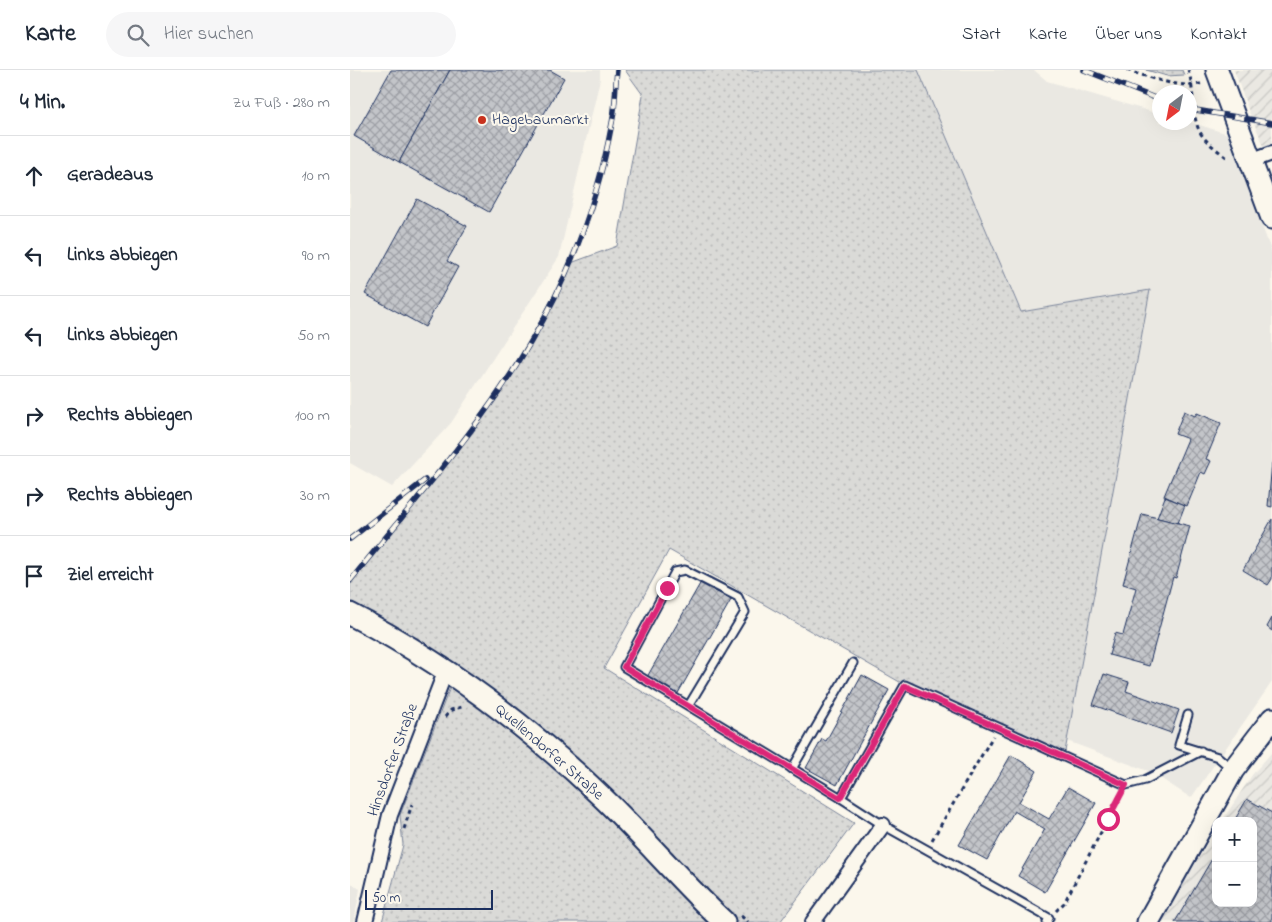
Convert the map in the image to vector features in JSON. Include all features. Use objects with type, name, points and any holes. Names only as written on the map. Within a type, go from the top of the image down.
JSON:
[{"type":"main road","points":[[1219,74],[1272,218]]},
{"type":"main road","name":"Quellendorfer Straße","points":[[350,614],[443,677],[509,715],[563,760],[628,823],[679,879],[724,922]]},
{"type":"main road","points":[[1148,922],[1234,770],[1272,719]]},
{"type":"street","points":[[1251,163],[1272,153]]},
{"type":"street","name":"Hinsdorfer Straße","points":[[365,922],[390,815],[443,677]]},
{"type":"street","points":[[813,922],[883,825]]},
{"type":"lane","points":[[688,705],[745,612],[738,597],[685,570],[675,572],[624,667],[883,825],[1048,920]]},
{"type":"lane","points":[[792,770],[852,663]]},
{"type":"lane","points":[[840,798],[905,686],[1126,785],[1145,780],[1201,751]]},
{"type":"lane","points":[[1188,716],[1179,745],[1218,757],[1234,770]]},
{"type":"path","points":[[1127,70],[1146,77],[1189,85]]},
{"type":"path","points":[[1188,70],[1194,85]]},
{"type":"path","points":[[1196,85],[1219,74]]},
{"type":"path","points":[[1197,119],[1200,132],[1216,149],[1236,164],[1251,163]]},
{"type":"path","points":[[443,677],[470,705],[451,710],[443,719]]},
{"type":"path","points":[[927,850],[998,727]]},
{"type":"path","points":[[1048,920],[1064,903],[1126,785]]},
{"type":"path","points":[[402,837],[414,800]]},
{"type":"shaded area","points":[[350,70],[600,70],[600,79],[559,257],[451,423],[392,487],[350,463]]},
{"type":"shaded area","points":[[625,70],[918,70],[1021,312],[1150,290],[1064,757],[905,685],[669,550],[604,668],[854,823],[780,922],[382,922],[403,845],[400,815],[458,667],[350,603],[350,581],[440,468],[514,369],[571,263],[617,246],[643,95]]},
{"type":"shaded area","points":[[918,70],[1034,70],[1047,81],[1152,112],[1152,130],[1197,130],[1197,124],[1228,134],[1272,253],[1272,682],[1191,798],[1151,772],[1067,741],[1150,290],[1021,312]]},
{"type":"shaded area","points":[[1146,70],[1182,70],[1184,75],[1167,76]]},
{"type":"shaded area","points":[[1234,70],[1272,70],[1272,164],[1249,112]]},
{"type":"shaded area","points":[[1272,752],[1272,922],[1160,922],[1212,837],[1212,907],[1257,907],[1257,817],[1225,817],[1252,775]]},
{"type":"shaded area","points":[[350,883],[360,889],[354,922],[350,922]]},
{"type":"building","points":[[391,70],[450,70],[399,162],[354,136]]},
{"type":"building","name":"Hagebaumarkt","points":[[450,70],[550,70],[564,78],[489,212],[399,162]]},
{"type":"building","points":[[417,199],[467,226],[447,261],[458,267],[425,327],[365,294]]},
{"type":"building","points":[[1184,411],[1195,416],[1197,413],[1221,423],[1206,459],[1211,461],[1205,474],[1201,472],[1187,506],[1164,496],[1188,439],[1175,434]]},
{"type":"building","points":[[1272,463],[1272,507],[1268,506]]},
{"type":"building","points":[[1165,497],[1185,505],[1178,523],[1157,518]]},
{"type":"building","points":[[1142,514],[1190,526],[1176,578],[1173,577],[1149,666],[1109,655],[1115,633],[1123,635],[1136,588],[1123,584]]},
{"type":"building","points":[[1272,519],[1272,579],[1268,585],[1243,570]]},
{"type":"building","points":[[701,582],[731,600],[677,695],[647,677]]},
{"type":"building","points":[[1272,618],[1272,631],[1267,627]]},
{"type":"building","points":[[1104,674],[1129,682],[1126,691],[1179,710],[1171,733],[1093,705]]},
{"type":"building","points":[[862,675],[889,690],[837,785],[806,768],[822,739],[826,741]]},
{"type":"building","points":[[1011,755],[1037,771],[1019,802],[1049,819],[1068,787],[1096,803],[1045,892],[1018,876],[1045,829],[1014,811],[987,860],[959,845]]},
{"type":"building","points":[[1247,799],[1272,813],[1272,922],[1175,922],[1212,859],[1212,907],[1257,907],[1257,817],[1236,817]]},
{"type":"railway","points":[[350,581],[433,480],[486,410],[534,337],[554,299],[573,257],[596,191],[613,117],[617,70]]},
{"type":"railway","points":[[1084,70],[1152,97]]},
{"type":"railway","points":[[1197,110],[1272,123]]},
{"type":"railway","points":[[350,539],[425,480]]},
{"type":"place","name":"Hagebaumarkt","points":[[482,120]]},
{"type":"route","points":[[667,588],[624,667],[840,798],[905,686],[1126,785],[1108,819]]}]
